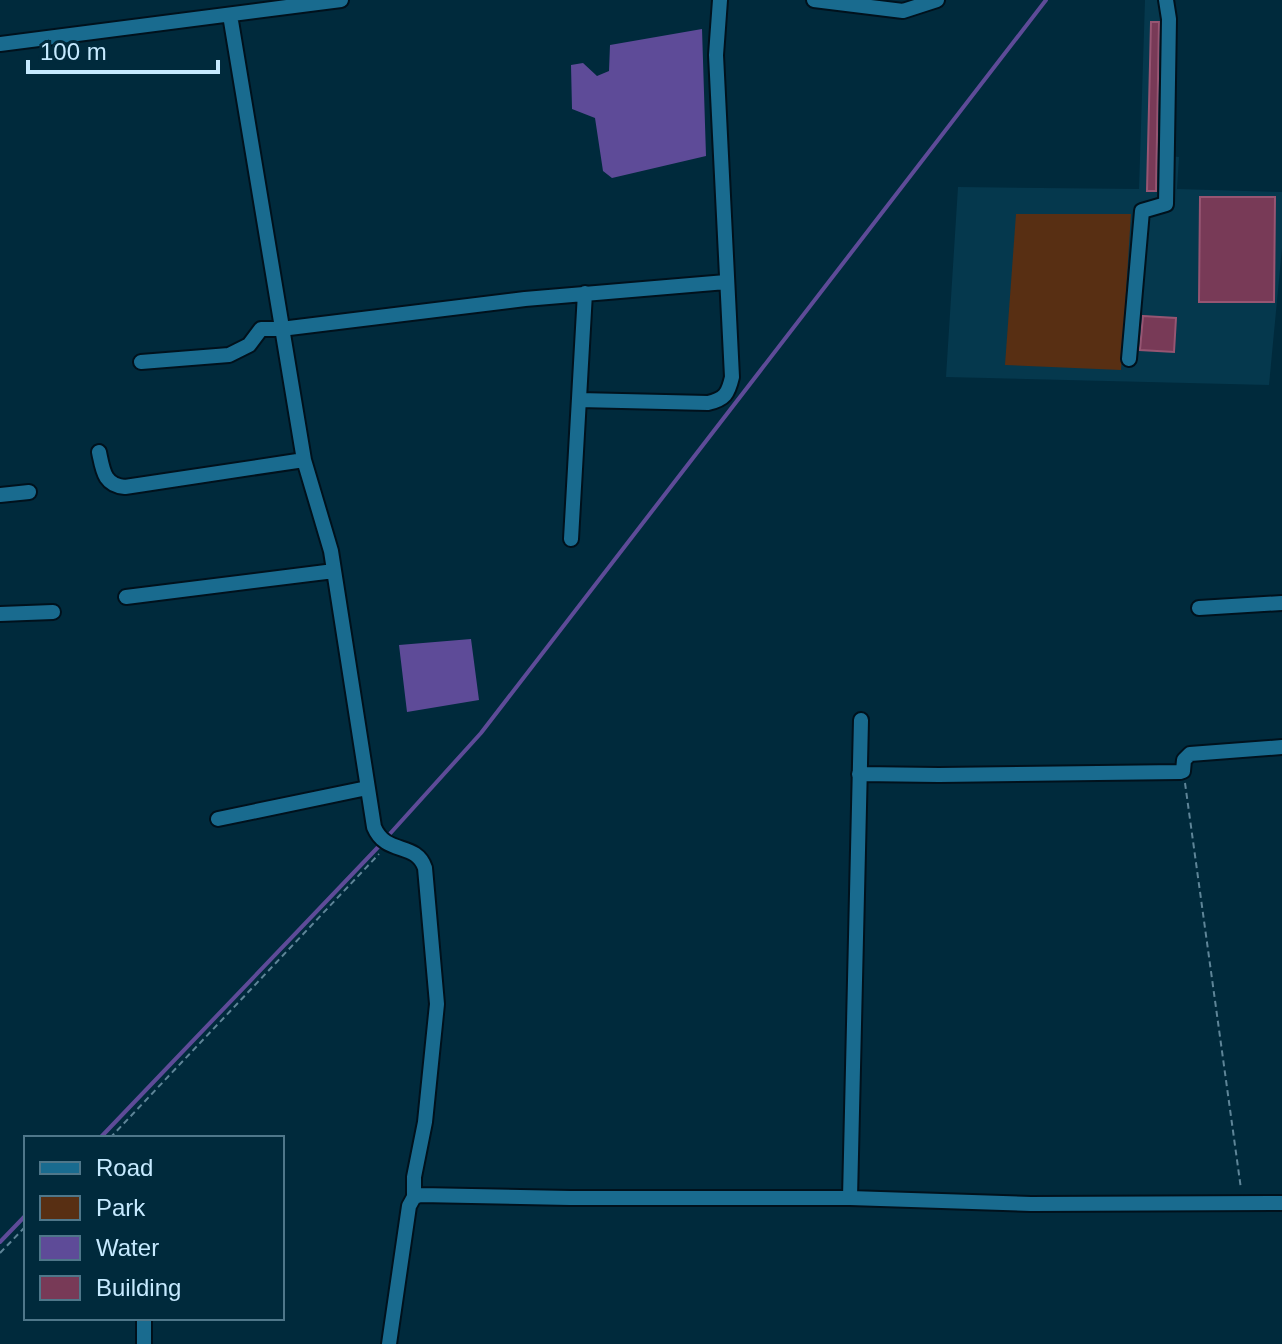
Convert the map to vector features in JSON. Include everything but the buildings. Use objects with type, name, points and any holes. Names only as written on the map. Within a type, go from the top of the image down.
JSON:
[{"type":"street","points":[[0,44],[230,15],[282,4],[341,0]]},
{"type":"street","points":[[579,400],[708,403],[722,400],[728,393],[732,377],[716,55],[720,0]]},
{"type":"street","points":[[814,0],[903,11],[937,0]]},
{"type":"street","points":[[1129,359],[1142,211],[1166,204],[1169,19],[1166,0]]},
{"type":"street","points":[[230,15],[304,460],[331,551],[367,788],[384,842],[416,853],[425,868],[437,1004],[425,1122],[389,1344]]},
{"type":"street","points":[[141,362],[229,355],[249,345],[261,329],[585,293],[726,282]]},
{"type":"street","points":[[571,539],[585,293]]},
{"type":"street","points":[[99,452],[107,481],[113,486],[125,487],[304,460]]},
{"type":"street","points":[[0,495],[29,492]]},
{"type":"street","points":[[126,597],[334,571]]},
{"type":"street","points":[[1199,608],[1282,603]]},
{"type":"street","points":[[0,614],[53,612]]},
{"type":"street","points":[[850,1198],[861,720]]},
{"type":"street","points":[[859,774],[1183,771],[1184,760],[1190,754],[1282,747]]},
{"type":"street","points":[[218,819],[367,788]]},
{"type":"street","points":[[414,1197],[850,1198],[1031,1204],[1282,1203]]},
{"type":"street","points":[[144,1320],[144,1344]]},
{"type":"path","points":[[1183,771],[1243,1202]]},
{"type":"path","points":[[112,1136],[384,842]]},
{"type":"path","points":[[0,1253],[24,1228]]},
{"type":"shaded area","points":[[1145,0],[1172,0],[1169,156],[1179,157],[1177,189],[1282,192],[1282,248],[1269,385],[946,377],[958,187],[1139,189]]},
{"type":"green space","points":[[1016,214],[1131,214],[1121,370],[1005,365]]},
{"type":"water","points":[[702,29],[706,156],[612,178],[603,171],[595,118],[572,109],[571,65],[583,63],[597,76],[609,71],[610,45]]},
{"type":"water","points":[[471,639],[479,700],[407,712],[399,645]]},
{"type":"waterway","points":[[387,837],[481,733],[1046,0]]},
{"type":"waterway","points":[[102,1136],[382,843]]},
{"type":"waterway","points":[[0,1242],[24,1217]]}]
